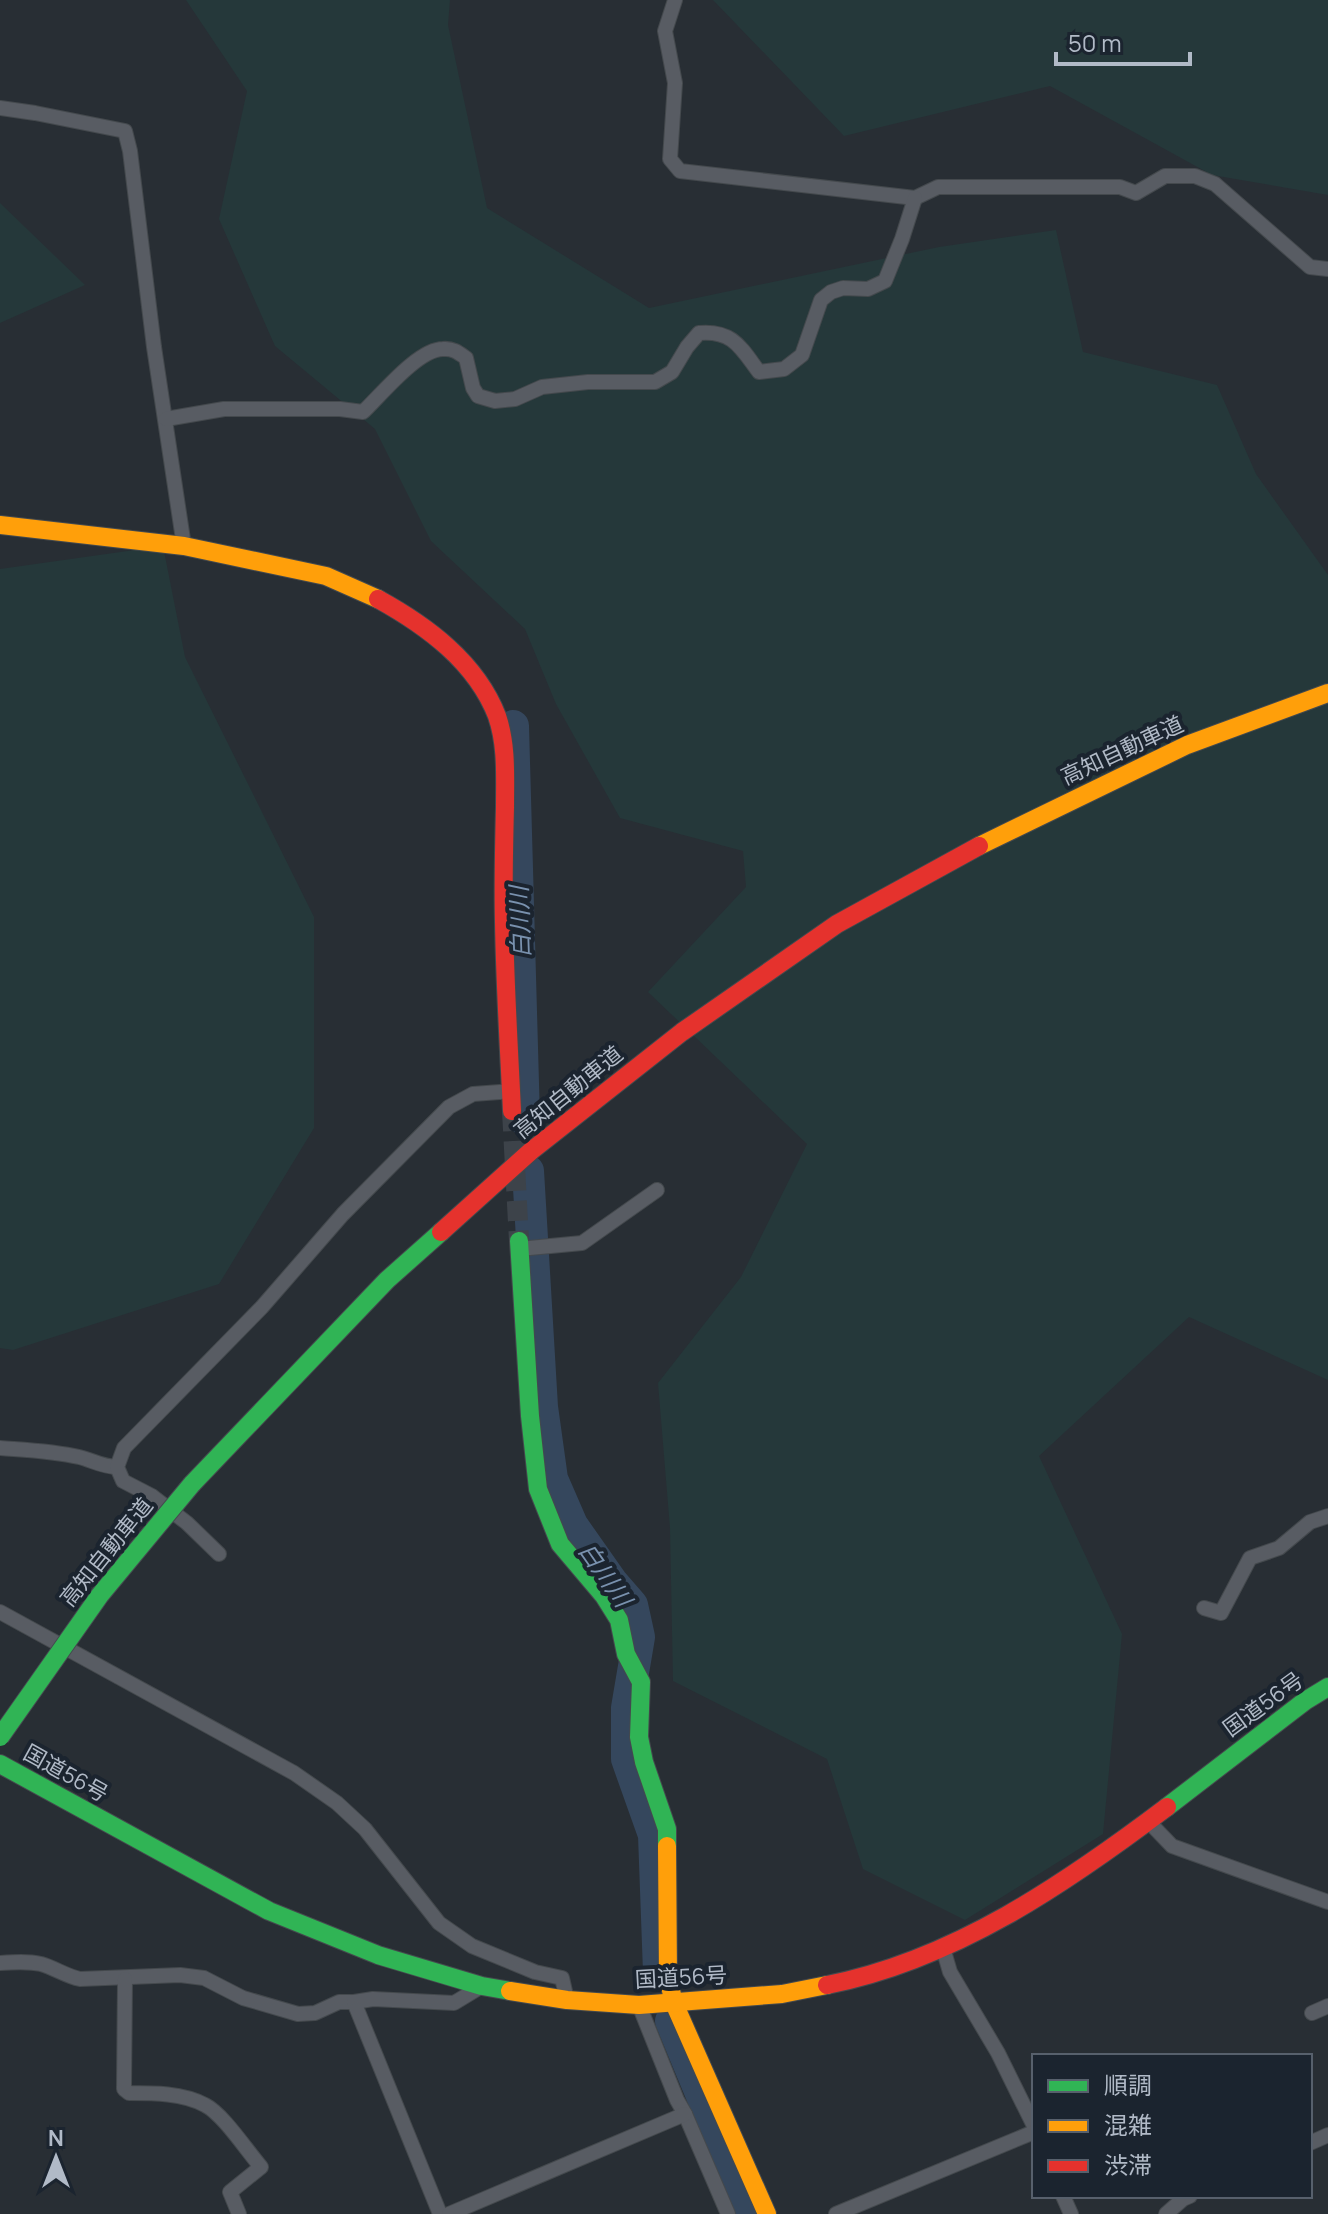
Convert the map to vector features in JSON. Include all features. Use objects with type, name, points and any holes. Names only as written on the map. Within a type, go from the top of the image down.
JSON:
[{"type":"main road","points":[[0,525],[184,546],[326,576],[403,613],[465,663],[480,683],[497,717],[505,752],[504,923],[512,1111]]},
{"type":"main road","name":"高知自動車道","points":[[0,1737],[100,1595],[192,1484],[387,1280],[531,1151],[682,1032],[837,924],[1000,835],[1187,745],[1328,693]]},
{"type":"main road","points":[[519,1245],[538,1489],[560,1544],[604,1596],[619,1620],[626,1654],[641,1682],[639,1737],[644,1762],[667,1829],[668,1978],[674,2003],[767,2214]]},
{"type":"main road","name":"国道56号","points":[[0,1764],[269,1911],[378,1955],[482,1986],[567,2000],[639,2005],[674,2003],[782,1994],[857,1979],[943,1948],[1027,1905],[1148,1821],[1305,1701],[1328,1687]]},
{"type":"street","points":[[675,0],[665,31],[675,83],[670,159],[680,171],[915,198],[938,187],[1120,187],[1136,193],[1165,176],[1195,176],[1215,184],[1310,267],[1328,269]]},
{"type":"street","points":[[0,108],[125,131],[184,546]]},
{"type":"street","points":[[166,419],[224,409],[340,409],[363,412],[415,362],[441,348],[456,350],[466,358],[478,396],[495,401],[515,399],[542,387],[588,382],[655,382],[672,372],[699,333],[730,336],[759,372],[784,369],[802,355],[821,300],[843,288],[868,289],[885,281],[915,198]]},
{"type":"street","points":[[219,1554],[187,1523],[152,1496],[123,1481],[117,1467],[124,1448],[262,1307],[343,1214],[449,1107],[473,1094],[512,1091]]},
{"type":"street","points":[[519,1245],[544,1247],[582,1243],[657,1190]]},
{"type":"street","points":[[0,1448],[81,1457],[105,1467],[117,1467]]},
{"type":"street","points":[[1204,1608],[1221,1613],[1250,1558],[1279,1548],[1310,1522],[1328,1516]]},
{"type":"street","points":[[0,1612],[294,1773],[337,1803],[365,1829],[439,1923],[472,1946],[535,1972],[562,1978],[567,2000]]},
{"type":"street","points":[[0,1755],[24,1776]]},
{"type":"street","points":[[1148,1821],[1172,1846],[1328,1902]]},
{"type":"street","points":[[943,1948],[950,1972],[998,2053],[1032,2125]]},
{"type":"street","points":[[0,1963],[20,1961],[43,1964],[65,1976],[80,1979],[180,1975],[204,1978],[243,1998],[298,2014],[315,2013],[339,2002],[373,1999],[454,2003],[482,1986]]},
{"type":"street","points":[[125,1979],[124,2089],[129,2093],[163,2093],[205,2105],[219,2117],[261,2167],[230,2192],[239,2214]]},
{"type":"street","points":[[354,2002],[440,2214]]},
{"type":"street","points":[[639,2005],[728,2214]]},
{"type":"street","points":[[1312,2013],[1328,2006]]},
{"type":"street","points":[[449,2214],[685,2114]]},
{"type":"street","points":[[836,2214],[1032,2130]]},
{"type":"street","points":[[1166,2214],[1185,2198]]},
{"type":"shaded area","points":[[186,0],[450,0],[448,25],[487,208],[649,308],[939,247],[1056,230],[1083,352],[1217,385],[1256,474],[1328,575],[1328,1380],[1189,1317],[1039,1456],[1122,1634],[1103,1834],[965,1920],[863,1869],[827,1759],[673,1681],[670,1528],[658,1383],[741,1277],[807,1144],[648,992],[746,887],[743,851],[620,818],[556,704],[525,629],[431,541],[375,429],[275,346],[219,219],[247,91]]},
{"type":"shaded area","points":[[713,0],[1328,0],[1328,195],[1212,175],[1050,86],[844,136]]},
{"type":"shaded area","points":[[0,203],[85,285],[0,323]]},
{"type":"shaded area","points":[[163,546],[185,657],[314,917],[314,1128],[219,1284],[13,1350],[0,1348],[0,569]]},
{"type":"waterway","name":"白川川","points":[[513,726],[524,1119]]},
{"type":"waterway","name":"白川川","points":[[528,1171],[542,1407],[552,1479],[572,1525],[632,1605],[639,1637],[627,1708],[627,1759],[654,1835],[659,1972]]},
{"type":"waterway","name":"白川川","points":[[671,2021],[751,2214]]},
{"type":"tunnel","points":[[512,1111],[519,1241]]},
{"type":"traffic: fast","points":[[192,1484],[387,1280],[441,1232]]},
{"type":"traffic: fast","points":[[519,1241],[530,1416],[538,1489],[560,1544],[604,1596],[619,1620],[626,1654],[641,1682],[639,1737],[644,1762],[667,1829],[667,1846]]},
{"type":"traffic: fast","points":[[0,1737],[100,1595],[192,1484]]},
{"type":"traffic: fast","points":[[1167,1807],[1305,1701],[1328,1687]]},
{"type":"traffic: fast","points":[[0,1764],[269,1911],[378,1955],[482,1986],[510,1991]]},
{"type":"traffic: slow","points":[[0,525],[184,546],[326,576],[378,599]]},
{"type":"traffic: slow","points":[[979,846],[1187,745],[1328,693]]},
{"type":"traffic: slow","points":[[667,1846],[668,1978],[674,2003],[767,2214]]},
{"type":"traffic: slow","points":[[510,1991],[567,2000],[639,2005],[782,1994],[827,1985]]},
{"type":"traffic: jam","points":[[378,599],[432,634],[463,662],[488,697],[500,727],[505,772],[504,922],[512,1111]]},
{"type":"traffic: jam","points":[[441,1232],[531,1151],[682,1032],[837,924],[979,846]]},
{"type":"traffic: jam","points":[[827,1985],[919,1957],[1006,1916],[1089,1864],[1167,1807]]}]
